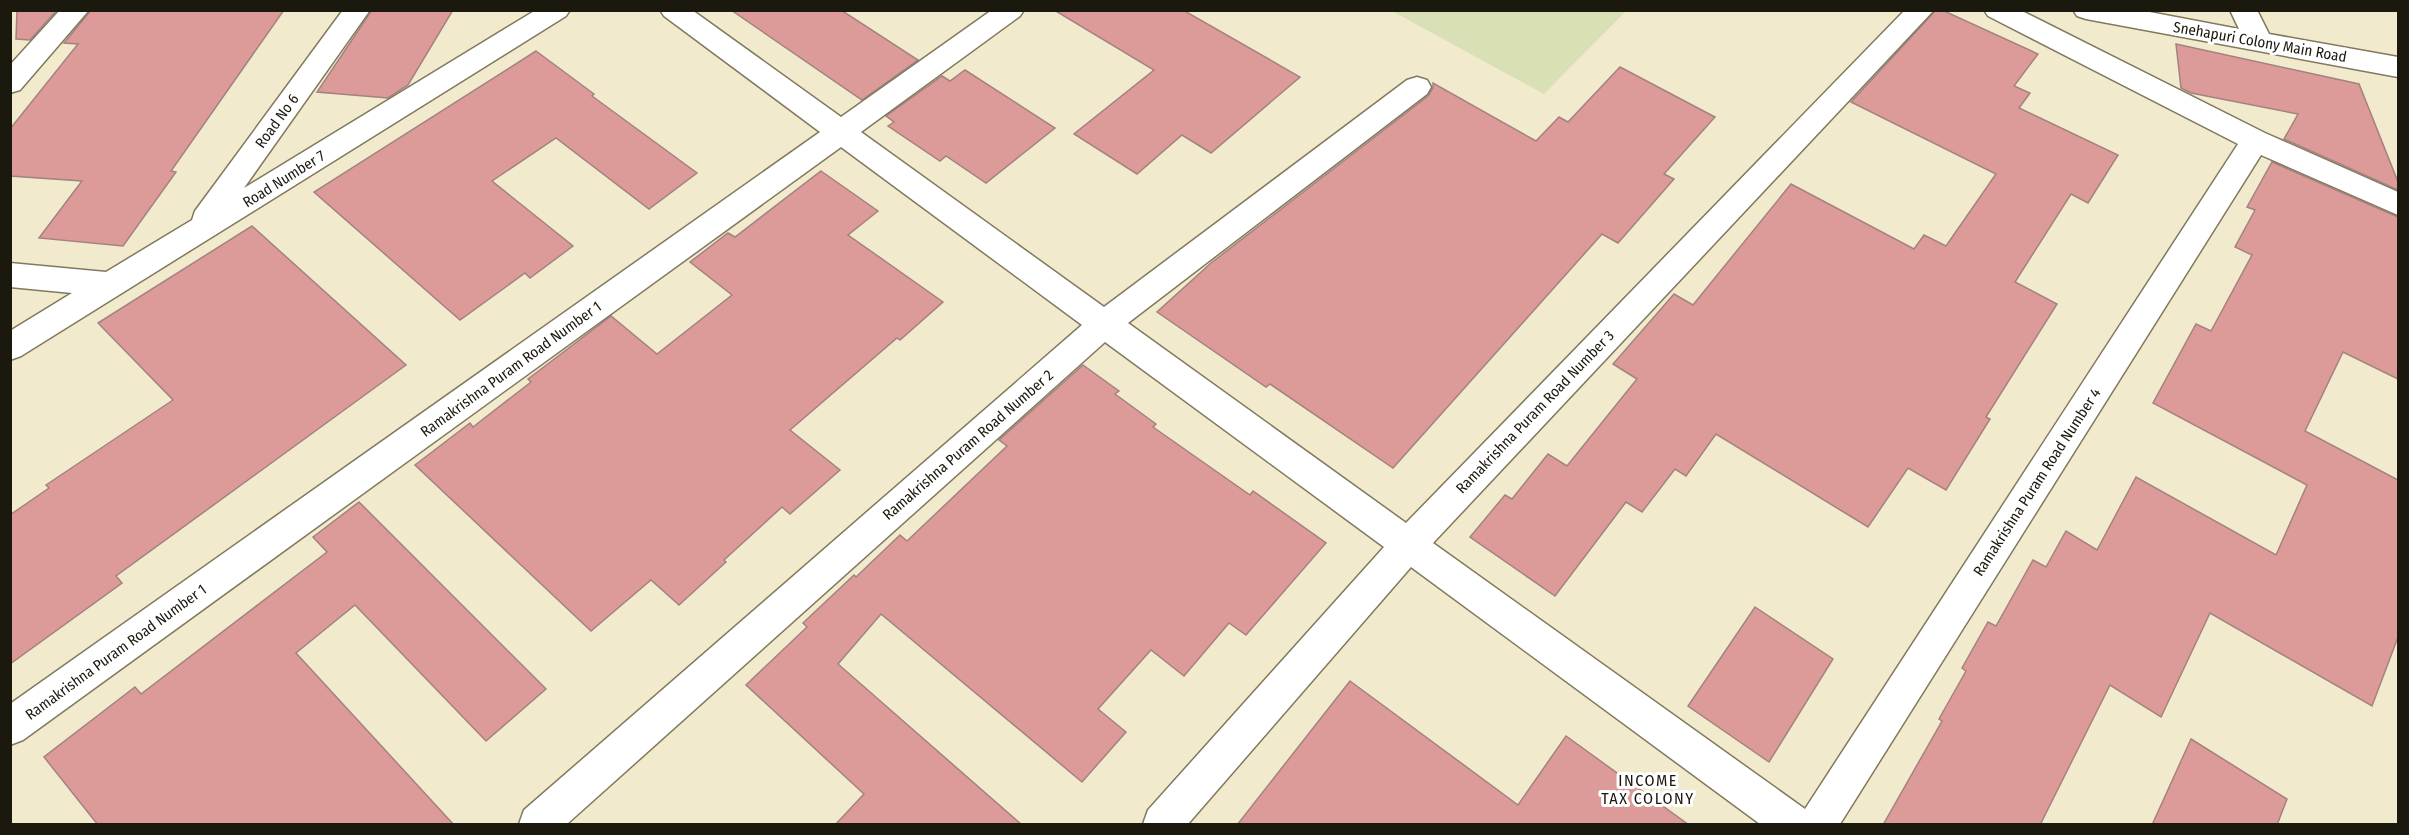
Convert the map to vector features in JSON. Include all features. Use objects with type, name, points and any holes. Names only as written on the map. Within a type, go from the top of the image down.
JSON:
[{"type":"street","points":[[10,83],[76,10]]},
{"type":"street","name":"Road No 6","points":[[197,232],[357,10]]},
{"type":"street","name":"Road Number 7","points":[[10,347],[557,10]]},
{"type":"street","points":[[673,10],[1792,825]]},
{"type":"street","name":"Ramakrishna Puram Road Number 1","points":[[10,727],[1011,10]]},
{"type":"street","name":"Ramakrishna Puram Road Number 3","points":[[1162,825],[1407,546],[1921,10]]},
{"type":"street","points":[[1997,10],[2255,140],[2398,204]]},
{"type":"street","name":"Snehapuri Colony Main Road","points":[[2086,10],[2398,67]]},
{"type":"street","points":[[2243,10],[2260,42]]},
{"type":"street","name":"Ramakrishna Puram Road Number 2","points":[[538,825],[1103,325],[1417,87]]},
{"type":"street","name":"Ramakrishna Puram Road Number 4","points":[[1818,825],[2255,140]]},
{"type":"street","points":[[10,275],[111,285]]},
{"type":"green space","points":[[1626,10],[1544,94],[1392,11]]},
{"type":"building","points":[[17,10],[57,10],[30,40],[16,39]]},
{"type":"building","points":[[91,10],[284,10],[171,171],[176,172],[123,246],[39,238],[82,181],[10,176],[10,129],[78,44],[64,43]]},
{"type":"building","points":[[372,10],[453,10],[408,85],[388,98],[317,92]]},
{"type":"building","points":[[731,10],[841,10],[918,60],[862,100]]},
{"type":"building","points":[[1054,10],[1183,10],[1300,77],[1211,153],[1182,135],[1137,174],[1074,134],[1154,70]]},
{"type":"building","points":[[1936,10],[1942,10],[2038,54],[2014,86],[2030,93],[2019,108],[2118,155],[2088,203],[2071,194],[2015,282],[2057,304],[1986,417],[1990,419],[1946,490],[1908,468],[1868,527],[1716,434],[1686,476],[1675,469],[1642,512],[1626,502],[1555,596],[1470,537],[1505,495],[1512,499],[1548,454],[1567,466],[1637,379],[1613,364],[1674,294],[1693,305],[1791,184],[1914,249],[1924,235],[1946,246],[1996,174],[1851,102]]},
{"type":"building","points":[[2176,44],[2359,84],[2398,182],[2398,190],[2284,139],[2298,114],[2191,93],[2181,88]]},
{"type":"building","points":[[536,51],[594,94],[592,96],[697,173],[649,209],[556,138],[492,181],[573,246],[530,278],[525,273],[460,320],[314,192]]},
{"type":"building","points":[[1620,67],[1715,117],[1664,174],[1674,179],[1618,243],[1602,234],[1393,468],[1270,384],[1266,387],[1157,312],[1211,263],[1428,96],[1433,83],[1536,141],[1559,117],[1568,122]]},
{"type":"building","points":[[965,70],[1055,128],[986,183],[946,156],[940,161],[888,126],[894,122],[886,116],[942,76],[950,81]]},
{"type":"building","points":[[2272,162],[2398,217],[2398,379],[2343,352],[2305,431],[2398,480],[2398,637],[2372,706],[2210,613],[2161,717],[2110,685],[2040,825],[1883,825],[1942,721],[1939,719],[1966,671],[1962,668],[1988,622],[1996,626],[2033,560],[2046,567],[2066,531],[2097,550],[2136,477],[2276,555],[2307,485],[2153,403],[2196,324],[2211,331],[2252,255],[2235,247],[2255,210],[2247,207]]},
{"type":"building","points":[[821,171],[878,211],[848,235],[943,302],[900,340],[897,338],[790,430],[840,470],[790,514],[782,507],[679,605],[651,580],[591,631],[415,465],[470,423],[473,427],[531,382],[528,379],[611,316],[657,354],[732,295],[690,262],[728,233],[735,237]]},
{"type":"building","points":[[252,226],[406,365],[116,576],[122,583],[10,664],[10,515],[49,488],[46,485],[173,400],[98,323]]},
{"type":"building","points":[[1083,365],[1119,391],[1115,394],[1156,424],[1153,427],[1250,495],[1253,491],[1326,543],[1246,635],[1229,623],[1184,676],[1151,650],[1098,709],[1126,732],[1082,782],[881,614],[838,664],[1022,825],[835,825],[864,794],[746,685],[807,627],[803,623],[854,575],[856,577],[900,535],[907,541],[1007,446],[999,440]]},
{"type":"building","points":[[359,502],[546,689],[486,741],[355,605],[296,653],[454,825],[98,825],[44,757],[135,687],[141,694],[327,552],[313,537]]},
{"type":"building","points":[[1755,607],[1833,659],[1769,762],[1688,706]]},
{"type":"building","points":[[1350,681],[1518,805],[1566,736],[1689,825],[1237,825]]},
{"type":"building","points":[[2191,739],[2287,799],[2277,825],[2152,825]]},
{"type":"district","name":"INCOME TAX COLONY","points":[[1648,789]]}]
